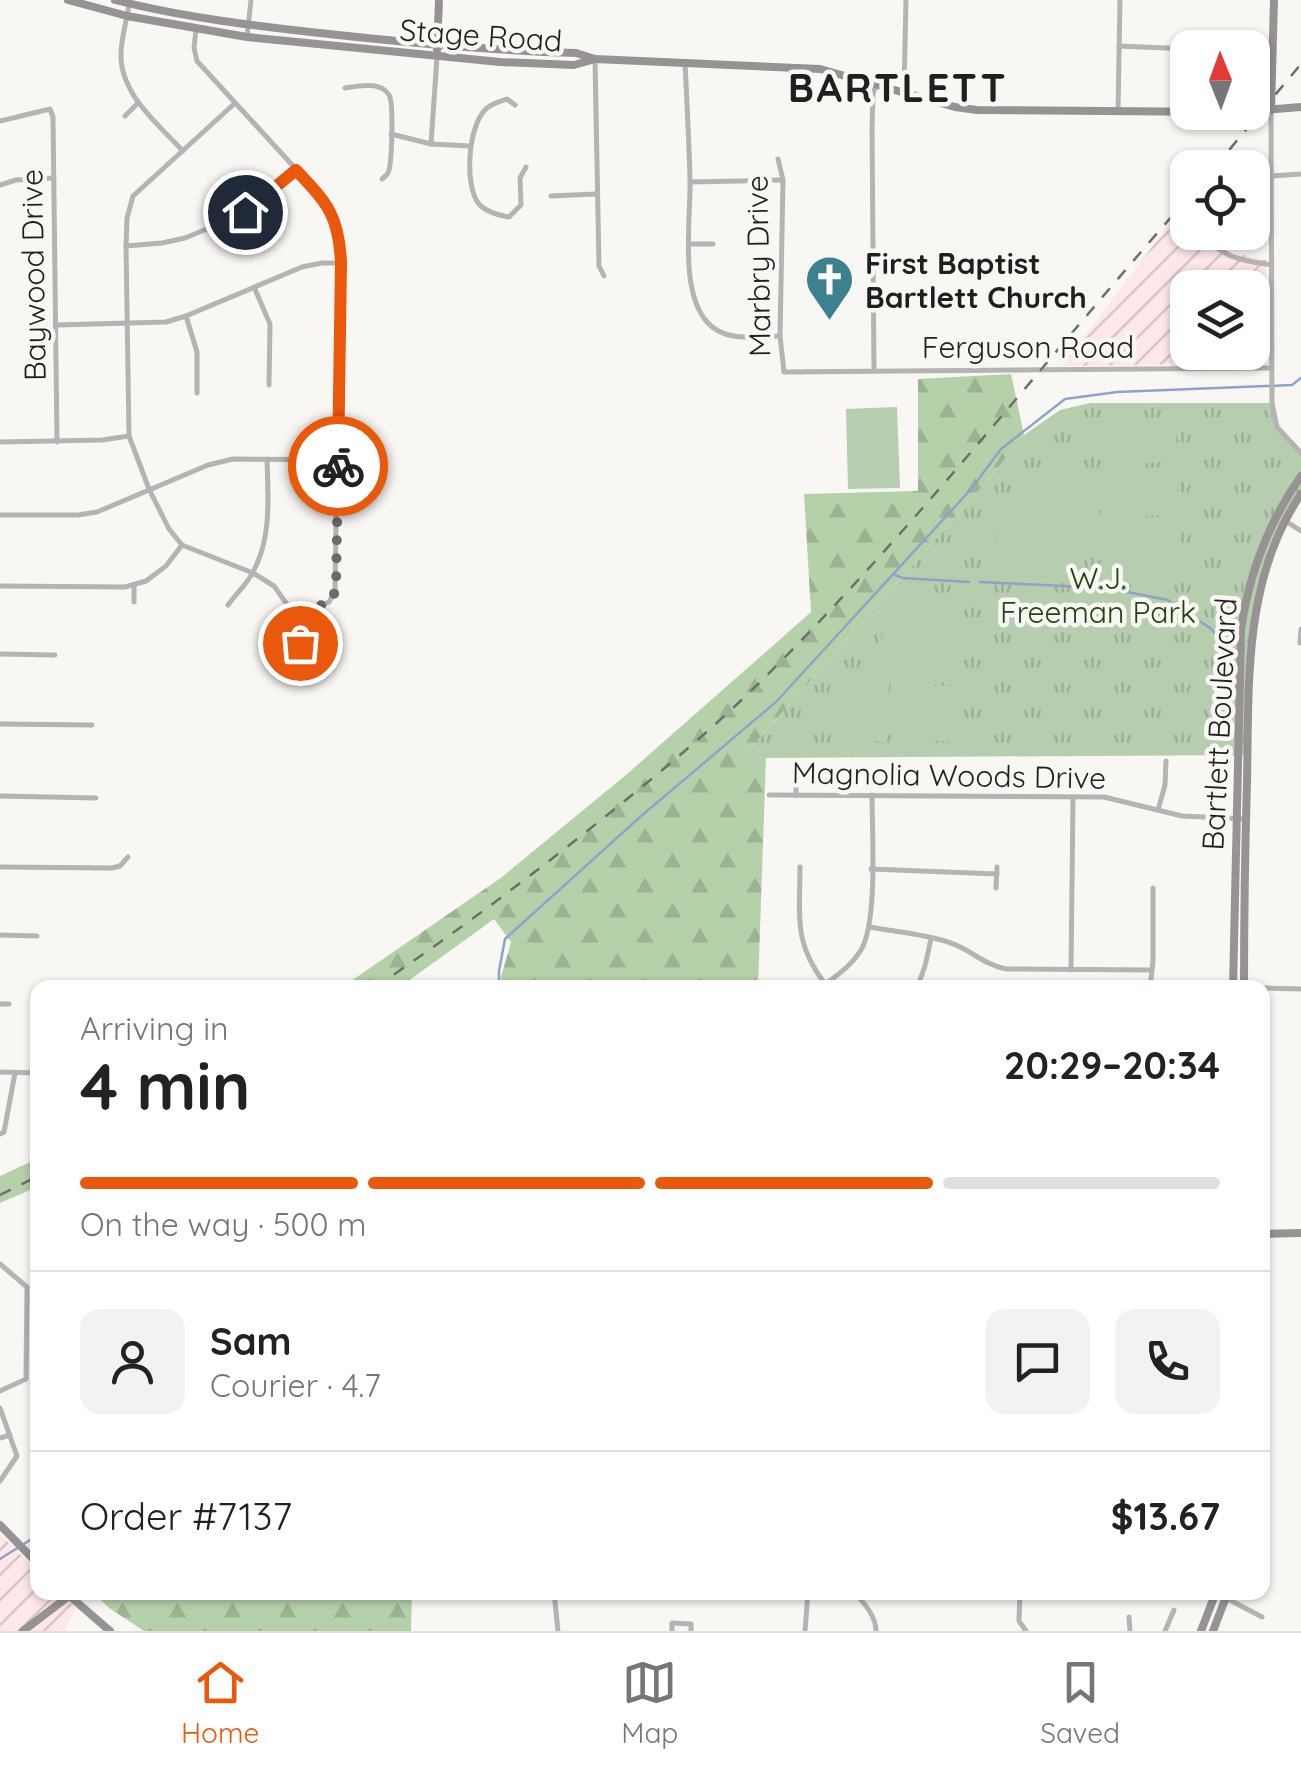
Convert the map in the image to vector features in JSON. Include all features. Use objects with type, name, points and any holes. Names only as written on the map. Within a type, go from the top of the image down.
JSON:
[{"type":"main road","name":"Stage Road","points":[[68,0],[127,16],[246,37],[437,57],[574,65],[595,59]]},
{"type":"main road","name":"Stage Road","points":[[115,0],[197,18],[438,46],[576,53],[595,59],[820,69],[977,110],[1170,114]]},
{"type":"main road","points":[[437,57],[439,0]]},
{"type":"main road","points":[[1274,0],[1271,110],[1301,107]]},
{"type":"main road","points":[[1270,88],[1273,84]]},
{"type":"main road","name":"Bartlett Boulevard","points":[[1233,980],[1241,630],[1261,548],[1301,476]]},
{"type":"main road","name":"Bartlett Boulevard","points":[[1244,980],[1252,638],[1266,564],[1280,518],[1301,494]]},
{"type":"main road","points":[[1270,1234],[1301,1234]]},
{"type":"main road","points":[[0,1525],[30,1556]]},
{"type":"main road","points":[[23,1631],[60,1600]]},
{"type":"main road","points":[[74,1600],[110,1631]]},
{"type":"main road","points":[[1201,1631],[1216,1600]]},
{"type":"main road","points":[[1214,1631],[1218,1600]]},
{"type":"street","points":[[246,37],[251,0]]},
{"type":"street","points":[[904,92],[906,0]]},
{"type":"street","points":[[1118,110],[1120,0]]},
{"type":"street","points":[[130,4],[121,52],[123,74],[138,103],[183,151]]},
{"type":"street","points":[[196,30],[197,61],[327,203],[340,239],[336,591],[328,602],[296,617]]},
{"type":"street","points":[[1120,46],[1170,48]]},
{"type":"street","points":[[431,144],[437,57]]},
{"type":"street","points":[[595,59],[596,194],[599,266],[604,276]]},
{"type":"street","points":[[685,64],[690,182],[688,268],[692,289],[706,322],[720,333],[733,337],[780,336]]},
{"type":"street","points":[[874,370],[872,128],[876,84]]},
{"type":"street","points":[[345,88],[382,88],[390,96],[389,172],[382,179]]},
{"type":"street","points":[[515,105],[506,99],[482,111],[470,146],[472,192],[480,206],[508,217],[521,204],[520,178],[526,167]]},
{"type":"street","points":[[125,116],[138,103]]},
{"type":"street","points":[[234,104],[134,196],[126,246],[129,436],[169,529],[182,544],[253,573],[274,586],[296,617],[300,643]]},
{"type":"street","name":"Baywood Drive","points":[[0,121],[50,109],[53,117],[57,442]]},
{"type":"street","points":[[1271,110],[1272,402],[1277,427],[1301,452]]},
{"type":"street","points":[[390,134],[431,144],[470,146]]},
{"type":"street","name":"Marbry Drive","points":[[778,159],[783,180],[780,336],[784,372]]},
{"type":"street","points":[[126,246],[185,238],[245,212],[296,170]]},
{"type":"street","points":[[1272,176],[1301,174]]},
{"type":"street","points":[[0,185],[54,178]]},
{"type":"street","points":[[690,182],[783,180]]},
{"type":"street","points":[[551,196],[596,194]]},
{"type":"street","points":[[688,244],[713,244]]},
{"type":"street","points":[[1220,250],[1228,256],[1272,265]]},
{"type":"street","points":[[56,324],[166,322],[302,267],[341,263]]},
{"type":"street","points":[[254,287],[270,324],[269,385]]},
{"type":"street","points":[[873,294],[973,293]]},
{"type":"street","points":[[186,316],[197,352],[197,393]]},
{"type":"street","name":"Ferguson Road","points":[[784,372],[1272,368]]},
{"type":"street","points":[[0,442],[129,436]]},
{"type":"street","points":[[0,515],[97,512],[208,465],[233,459],[366,460]]},
{"type":"street","points":[[228,605],[253,573],[264,544],[268,459]]},
{"type":"street","points":[[1280,518],[1301,531]]},
{"type":"street","points":[[0,586],[134,585],[166,566],[182,544]]},
{"type":"street","points":[[134,585],[134,602]]},
{"type":"street","points":[[1300,643],[1301,629]]},
{"type":"street","points":[[0,654],[55,655]]},
{"type":"street","points":[[0,724],[92,724]]},
{"type":"street","points":[[796,760],[796,795]]},
{"type":"street","points":[[1158,810],[1166,762]]},
{"type":"street","name":"Magnolia Woods Drive","points":[[769,795],[1109,797],[1182,816],[1246,819]]},
{"type":"street","points":[[0,796],[96,798]]},
{"type":"street","points":[[831,980],[860,952],[870,927],[872,796]]},
{"type":"street","points":[[1071,970],[1072,796]]},
{"type":"street","points":[[0,867],[112,868],[128,857]]},
{"type":"street","points":[[800,867],[801,942],[820,980]]},
{"type":"street","points":[[871,869],[997,871],[996,888]]},
{"type":"street","points":[[1151,980],[1154,888]]},
{"type":"street","points":[[870,927],[959,946],[1001,968],[1152,970]]},
{"type":"street","points":[[0,935],[37,936]]},
{"type":"street","points":[[920,980],[931,939]]},
{"type":"street","points":[[1270,988],[1301,989]]},
{"type":"street","points":[[0,1004],[9,1004]]},
{"type":"street","points":[[0,1072],[30,1074]]},
{"type":"street","points":[[0,1134],[4,1132],[15,1073]]},
{"type":"street","points":[[0,1264],[27,1287],[26,1379],[0,1391]]},
{"type":"street","points":[[0,1408],[17,1456],[0,1481]]},
{"type":"street","points":[[0,1438],[10,1435]]},
{"type":"street","points":[[555,1600],[558,1631]]},
{"type":"street","points":[[805,1631],[807,1600]]},
{"type":"street","points":[[861,1600],[869,1610],[876,1631]]},
{"type":"street","points":[[1020,1600],[1020,1621],[1026,1631]]},
{"type":"street","points":[[1230,1600],[1262,1617]]},
{"type":"street","points":[[1165,1631],[1174,1610]]},
{"type":"street","points":[[1129,1617],[1130,1631]]},
{"type":"street","points":[[672,1631],[672,1623],[690,1624],[691,1631]]},
{"type":"shaded area","points":[[1170,223],[1170,250],[1226,250],[1266,260],[1266,270],[1170,270],[1170,364],[1062,366]]},
{"type":"shaded area","points":[[0,1534],[30,1564],[30,1600],[67,1600],[76,1608],[65,1631],[0,1631]]},
{"type":"green space","points":[[1011,374],[1024,435],[743,757],[766,758],[758,980],[501,980],[511,942],[494,919],[410,980],[353,980],[502,877],[627,774],[811,612],[804,494],[918,491],[918,379]]},
{"type":"green space","name":"W.J. Freeman Park","points":[[1090,403],[1272,403],[1277,427],[1301,453],[1301,494],[1274,544],[1252,638],[1248,755],[742,758],[1024,435],[1060,410]]},
{"type":"green space","points":[[897,407],[900,488],[848,489],[846,409]]},
{"type":"green space","points":[[1175,420],[1178,461],[1107,466],[1103,426]]},
{"type":"green space","points":[[1054,463],[1074,467],[1098,487],[1099,528],[1097,540],[1083,562],[1065,573],[1044,576],[1023,571],[1007,560],[996,544],[995,523],[1016,487]]},
{"type":"green space","points":[[1177,476],[1179,514],[1115,518],[1113,479]]},
{"type":"green space","points":[[1179,529],[1180,569],[1113,571],[1112,532]]},
{"type":"green space","points":[[955,594],[961,669],[922,672],[880,665],[884,628],[896,608],[920,599]]},
{"type":"green space","points":[[887,682],[887,742],[864,738],[839,717],[830,684]]},
{"type":"green space","points":[[898,686],[953,686],[955,742],[930,739],[912,729],[901,712]]},
{"type":"green space","points":[[30,1162],[30,1190],[0,1203],[0,1176]]},
{"type":"green space","points":[[101,1600],[412,1600],[411,1631],[144,1631]]},
{"type":"waterway","points":[[499,980],[505,939],[776,702],[972,488],[1001,449],[1065,399],[1117,392],[1292,385],[1301,378]]},
{"type":"waterway","points":[[895,575],[969,582]]},
{"type":"waterway","points":[[980,582],[1107,588],[1168,600],[1210,628],[1227,646]]},
{"type":"waterway","points":[[0,1559],[30,1540]]},
{"type":"railway","points":[[1229,150],[1301,64]]},
{"type":"railway","points":[[385,980],[577,839],[755,687],[923,508],[1170,219]]},
{"type":"railway","points":[[0,1195],[30,1180]]},
{"type":"way so far","points":[[300,643],[296,617],[328,602],[336,591],[338,466]]},
{"type":"place","name":"First Baptist Bartlett Church","points":[[830,322]]},
{"type":"district","name":"BARTLETT","points":[[898,87]]},
{"type":"route","points":[[245,212],[296,170],[327,203],[340,239],[338,466]]}]
